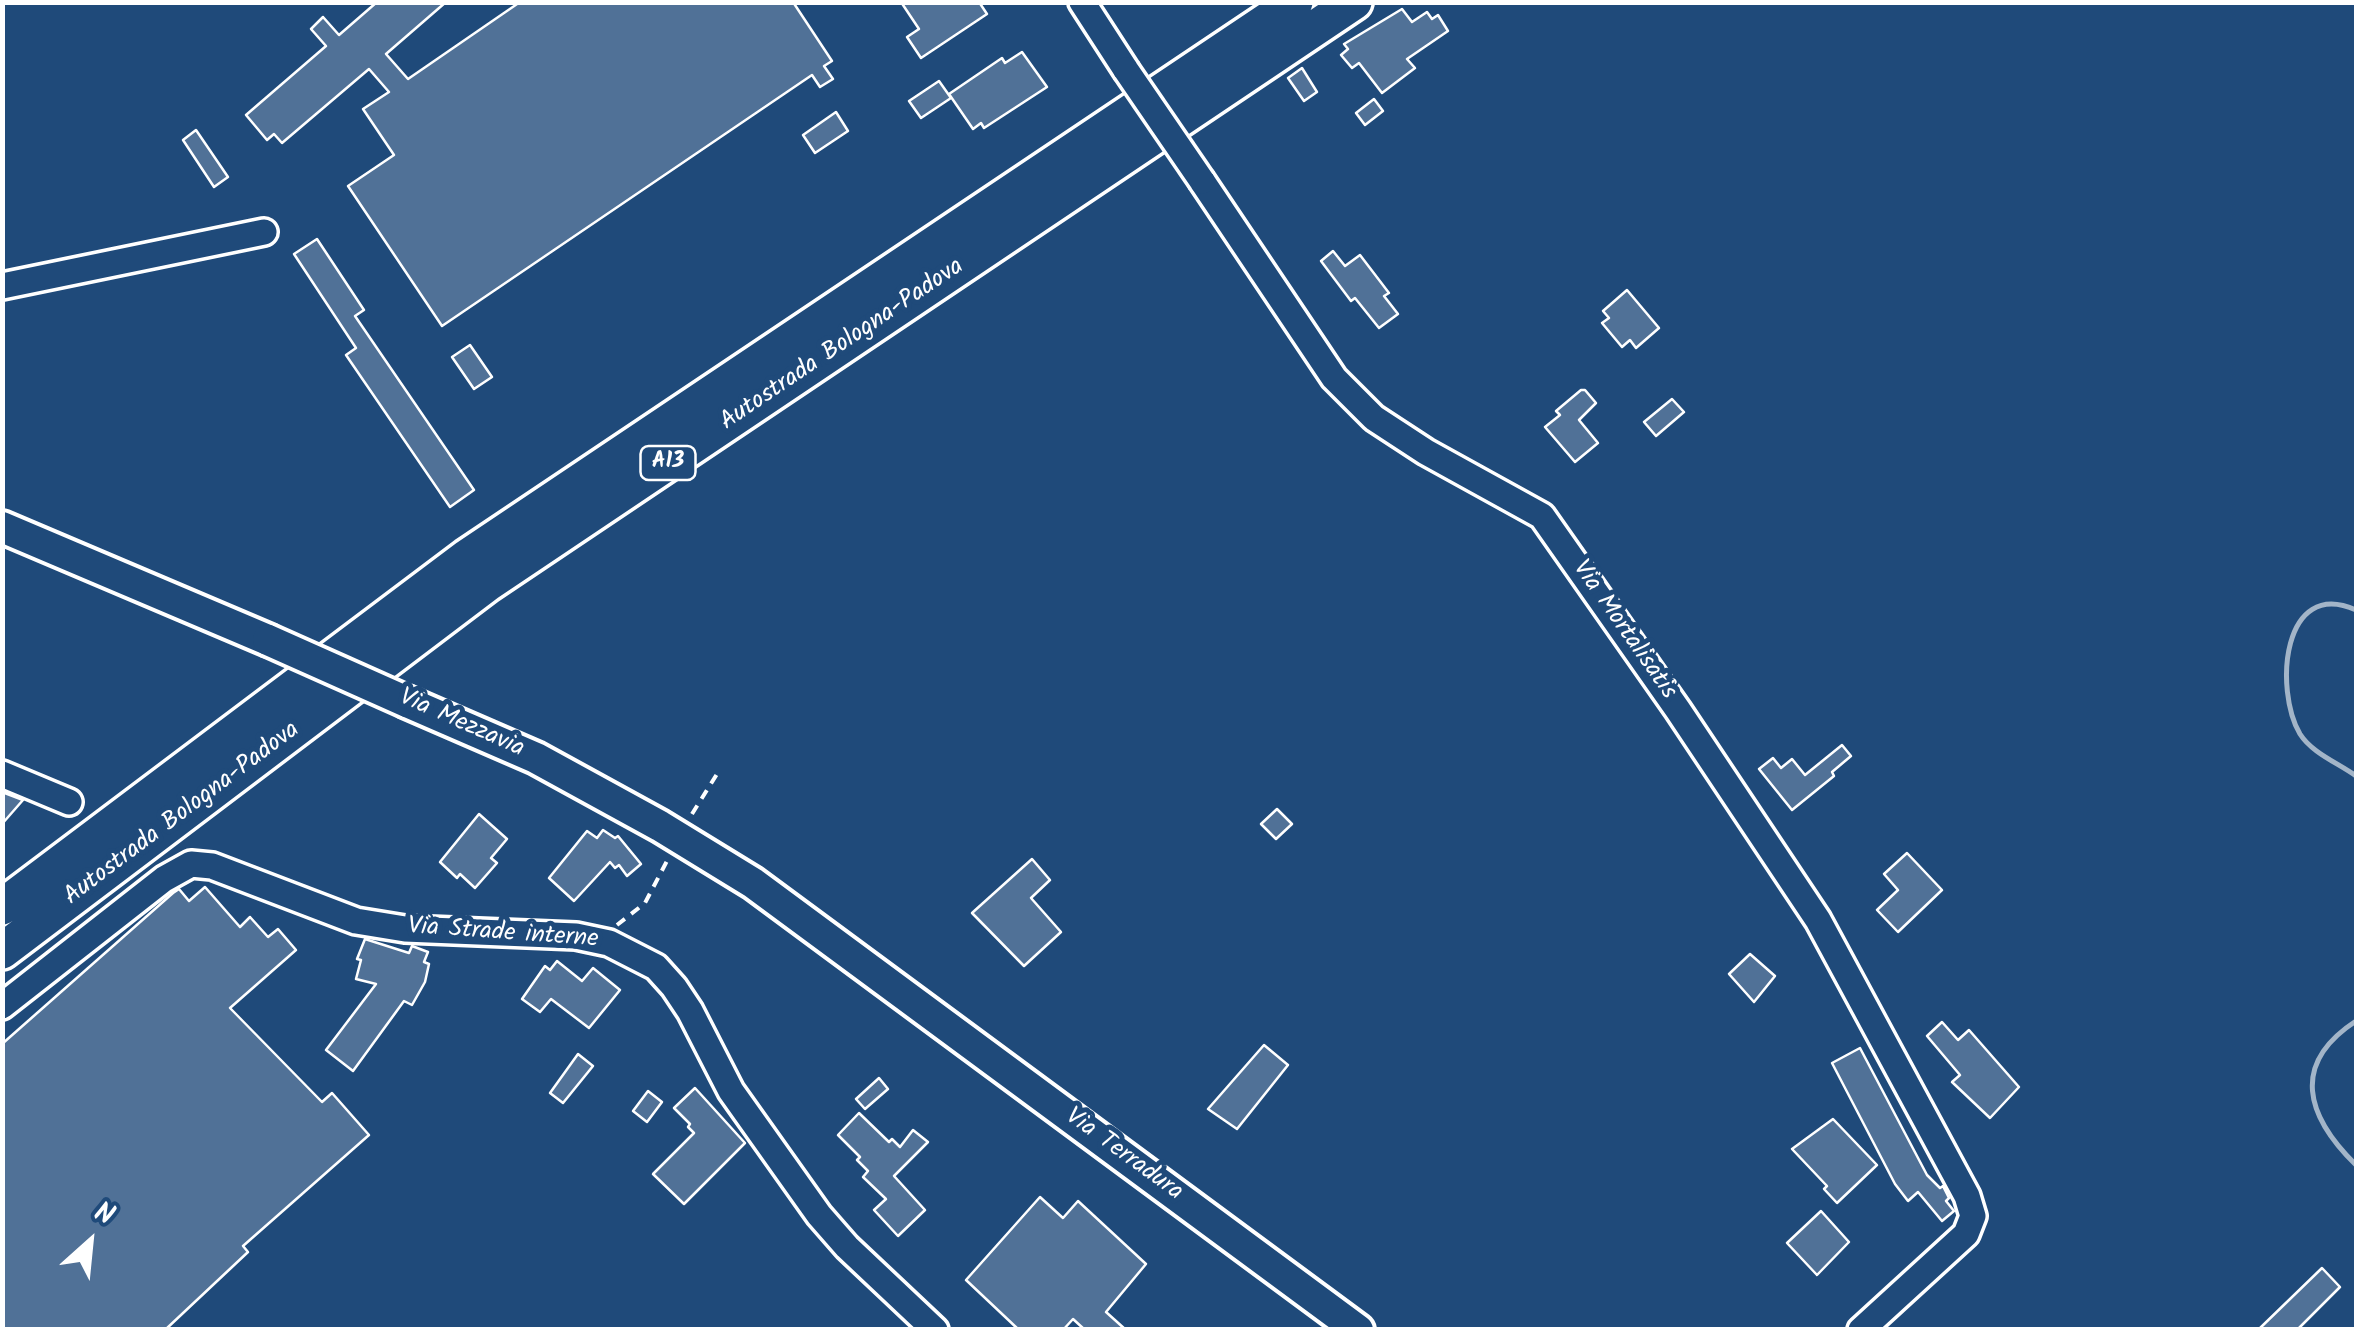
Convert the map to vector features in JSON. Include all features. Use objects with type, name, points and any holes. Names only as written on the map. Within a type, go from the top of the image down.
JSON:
[{"type":"highway","name":"Autostrada Bologna-Padova","points":[[2,907],[467,557],[1295,2]]},
{"type":"highway","name":"Autostrada Bologna-Padova","points":[[2,951],[487,584],[1354,2]]},
{"type":"main road","name":"Via Mezzavia","points":[[2,527],[536,758],[754,883],[888,982]]},
{"type":"main road","name":"Via Terradura","points":[[888,982],[1358,1330]]},
{"type":"street","name":"Via Mortalisatis","points":[[1082,2],[1334,378],[1387,426],[1426,452],[1542,516],[1818,920],[1967,1196],[1973,1216],[1966,1234],[1861,1330]]},
{"type":"street","points":[[2,286],[264,232]]},
{"type":"street","points":[[2,774],[69,802]]},
{"type":"street","name":"Via Strade interne","points":[[2,1006],[164,879],[191,864],[212,866],[356,921],[405,929],[561,935],[609,942],[656,967],[674,986],[731,1091],[819,1215],[846,1247],[935,1330]]},
{"type":"path","points":[[692,814],[717,774]]},
{"type":"path","points":[[609,942],[618,924],[651,895],[670,853]]},
{"type":"building","points":[[377,2],[446,2],[386,54],[408,79],[520,2],[793,2],[832,61],[824,66],[833,79],[820,87],[812,75],[442,326],[348,186],[394,155],[363,109],[389,92],[369,69],[282,143],[274,134],[267,140],[246,115],[326,46],[311,29],[323,17],[339,35]]},
{"type":"building","points":[[901,2],[979,2],[987,14],[921,58],[907,37],[919,29]]},
{"type":"building","points":[[1402,9],[1412,22],[1427,12],[1432,19],[1438,15],[1448,31],[1407,59],[1415,68],[1382,93],[1359,63],[1352,68],[1341,55],[1348,49],[1344,44]]},
{"type":"building","points":[[1022,52],[1047,87],[984,128],[981,123],[973,129],[949,94],[1002,58],[1005,63]]},
{"type":"building","points":[[1302,68],[1317,92],[1304,101],[1288,78]]},
{"type":"building","points":[[939,81],[951,98],[921,118],[909,101]]},
{"type":"building","points":[[1374,99],[1383,111],[1365,125],[1356,113]]},
{"type":"building","points":[[836,112],[848,131],[815,153],[803,135]]},
{"type":"building","points":[[196,130],[228,177],[214,187],[183,140]]},
{"type":"building","points":[[317,239],[364,310],[355,316],[474,490],[450,507],[346,355],[356,348],[294,254]]},
{"type":"building","points":[[1333,251],[1345,266],[1360,255],[1389,293],[1384,296],[1398,314],[1379,328],[1355,298],[1351,301],[1321,261]]},
{"type":"building","points":[[1627,290],[1659,328],[1636,348],[1630,340],[1622,347],[1602,323],[1609,318],[1603,311]]},
{"type":"building","points":[[470,345],[492,377],[474,389],[452,357]]},
{"type":"building","points":[[1581,390],[1596,403],[1579,420],[1598,443],[1575,462],[1545,427],[1560,415],[1556,411]]},
{"type":"building","points":[[1672,399],[1684,412],[1656,436],[1644,422]]},
{"type":"building","points":[[1842,745],[1851,756],[1832,772],[1834,776],[1792,810],[1759,769],[1773,758],[1781,768],[1792,759],[1805,775]]},
{"type":"building","points":[[2,792],[23,800],[2,824]]},
{"type":"building","points":[[1277,809],[1292,824],[1276,839],[1261,824]]},
{"type":"building","points":[[479,814],[507,839],[491,858],[497,863],[475,888],[440,862]]},
{"type":"building","points":[[603,830],[618,836],[641,864],[627,876],[619,865],[615,868],[610,862],[574,901],[549,878],[587,831],[597,838]]},
{"type":"building","points":[[1907,853],[1942,890],[1898,932],[1877,910],[1898,890],[1884,874]]},
{"type":"building","points":[[1032,859],[1050,880],[1031,898],[1061,932],[1024,966],[972,913]]},
{"type":"building","points":[[205,887],[240,927],[250,917],[268,937],[278,929],[296,950],[230,1008],[322,1102],[332,1093],[369,1135],[243,1246],[248,1252],[165,1330],[2,1330],[2,1044],[173,893],[179,889],[189,901]]},
{"type":"building","points":[[365,939],[409,953],[412,946],[428,952],[424,962],[429,964],[425,982],[412,1005],[404,1001],[353,1071],[326,1050],[376,984],[356,979],[361,960],[357,959]]},
{"type":"building","points":[[1750,954],[1775,976],[1754,1002],[1729,974]]},
{"type":"building","points":[[557,961],[582,981],[593,968],[620,990],[589,1028],[551,999],[540,1012],[522,999],[545,966],[550,970]]},
{"type":"building","points":[[1942,1022],[1958,1040],[1969,1030],[2019,1087],[1990,1118],[1952,1082],[1960,1075],[1927,1036]]},
{"type":"building","points":[[1264,1045],[1288,1065],[1237,1129],[1208,1109]]},
{"type":"building","points":[[1860,1048],[1927,1175],[1940,1188],[1943,1186],[1949,1198],[1946,1201],[1954,1211],[1942,1221],[1918,1192],[1908,1201],[1895,1184],[1832,1063]]},
{"type":"building","points":[[578,1054],[593,1066],[563,1103],[550,1093]]},
{"type":"building","points":[[879,1078],[888,1089],[865,1109],[856,1099]]},
{"type":"building","points":[[695,1088],[745,1143],[684,1204],[653,1174],[694,1133],[674,1108]]},
{"type":"building","points":[[648,1091],[662,1102],[647,1122],[633,1111]]},
{"type":"building","points":[[859,1113],[889,1142],[892,1139],[900,1147],[913,1130],[928,1142],[894,1176],[925,1210],[898,1236],[874,1210],[886,1199],[863,1177],[868,1171],[857,1160],[860,1157],[838,1135]]},
{"type":"building","points":[[1833,1119],[1877,1165],[1837,1203],[1824,1189],[1827,1186],[1792,1149]]},
{"type":"building","points":[[1040,1197],[1063,1218],[1078,1201],[1146,1264],[1106,1312],[1126,1330],[1085,1330],[1073,1319],[1063,1330],[1019,1330],[966,1280]]},
{"type":"building","points":[[1821,1211],[1849,1242],[1817,1275],[1787,1243]]},
{"type":"building","points":[[2322,1268],[2340,1287],[2297,1330],[2258,1330]]},
{"type":"waterway","points":[[2356,610],[2331,604],[2312,609],[2299,623],[2290,643],[2287,667],[2287,691],[2300,734],[2318,752],[2356,776]]},
{"type":"waterway","points":[[2356,1021],[2321,1055],[2312,1091],[2326,1128],[2356,1165]]}]
